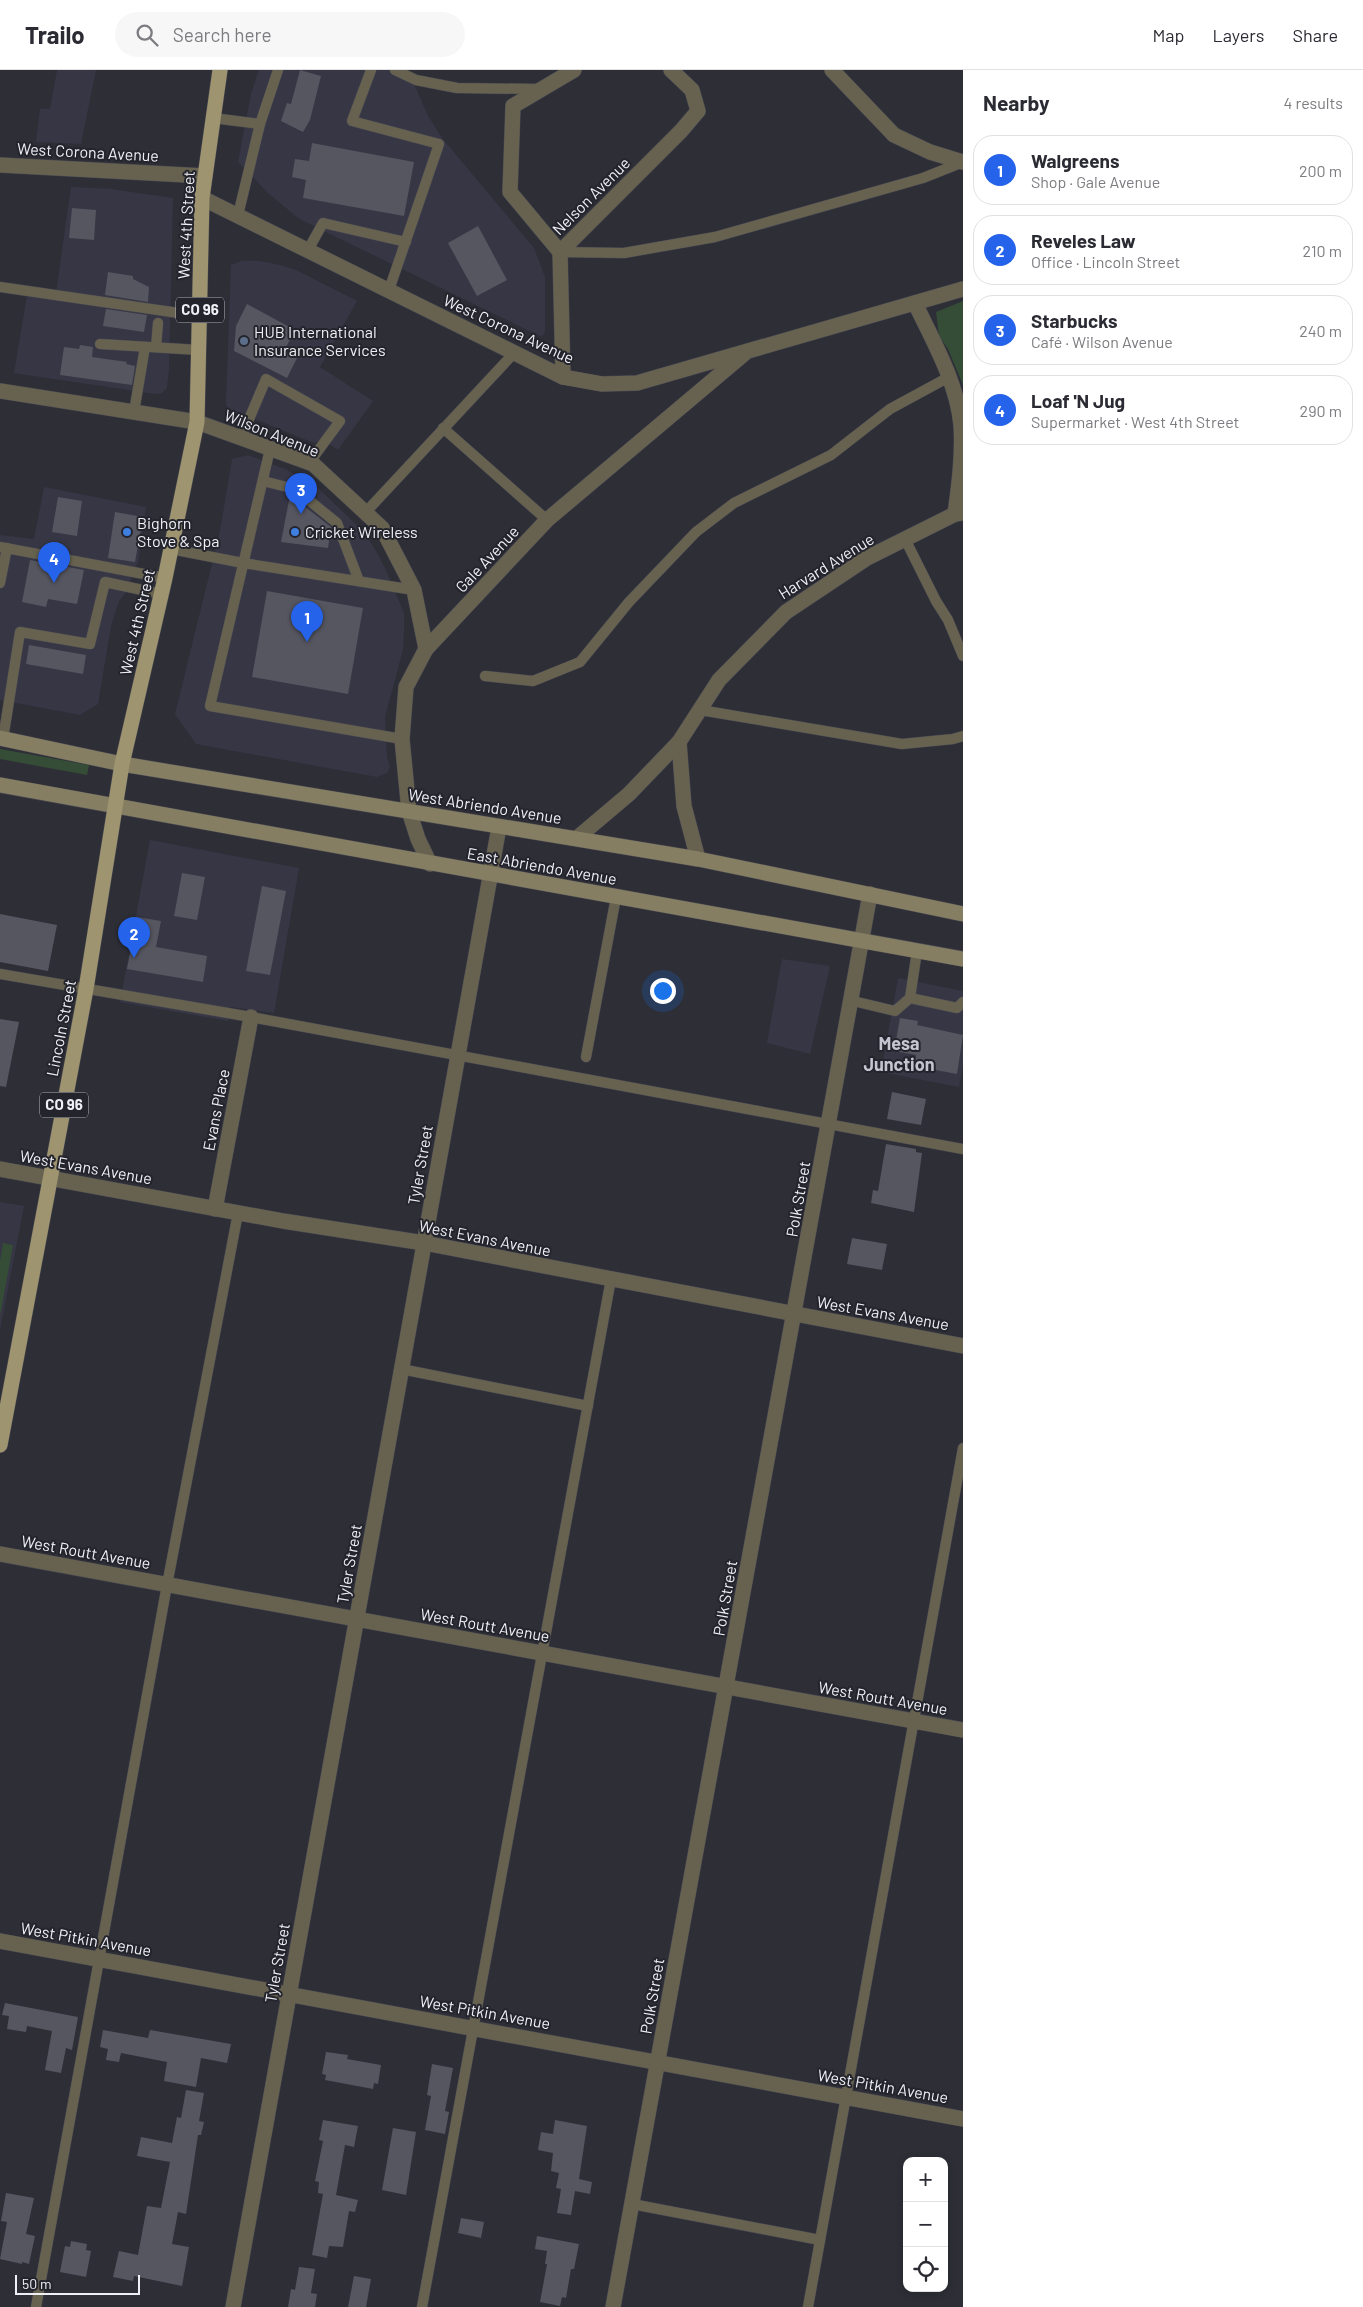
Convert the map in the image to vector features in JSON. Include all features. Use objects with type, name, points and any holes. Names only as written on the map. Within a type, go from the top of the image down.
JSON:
[{"type":"main road","name":"West 4th Street","points":[[122,764],[165,578],[197,422],[202,198],[220,70]]},
{"type":"main road","name":"West Abriendo Avenue","points":[[1,739],[122,764],[698,859],[963,914]]},
{"type":"main road","name":"Lincoln Street","points":[[0,1445],[86,989],[122,764]]},
{"type":"main road","points":[[0,785],[116,804]]},
{"type":"main road","name":"East Abriendo Avenue","points":[[116,804],[490,875],[963,959]]},
{"type":"street","points":[[560,252],[510,192],[513,106],[574,70]]},
{"type":"street","name":"Nelson Avenue","points":[[563,377],[560,252],[698,112],[692,90],[671,70]]},
{"type":"street","points":[[832,70],[894,135],[930,152],[963,162]]},
{"type":"street","name":"West Corona Avenue","points":[[0,165],[205,176]]},
{"type":"street","name":"West Corona Avenue","points":[[202,198],[563,377],[602,384],[637,383],[963,289]]},
{"type":"street","name":"Harvard Avenue","points":[[577,838],[629,794],[679,742],[719,680],[786,612],[867,558],[961,514],[961,425],[949,377],[915,303]]},
{"type":"street","name":"Gale Avenue","points":[[430,864],[418,839],[409,811],[402,739],[406,687],[426,650],[547,520],[748,350]]},
{"type":"street","name":"Wilson Avenue","points":[[0,391],[197,422],[309,463],[382,528],[414,590],[426,650]]},
{"type":"street","points":[[679,742],[684,806],[698,859]]},
{"type":"street","name":"Tyler Street","points":[[233,2307],[499,827]]},
{"type":"street","name":"Polk Street","points":[[613,2307],[853,1001],[870,894]]},
{"type":"street","points":[[948,911],[963,910]]},
{"type":"street","name":"Evans Place","points":[[215,1209],[251,1017]]},
{"type":"street","name":"West Evans Avenue","points":[[0,1169],[215,1209],[424,1243],[963,1346]]},
{"type":"street","name":"West Routt Avenue","points":[[0,1554],[963,1730]]},
{"type":"street","name":"West Pitkin Avenue","points":[[0,1941],[963,2118]]},
{"type":"lane","points":[[238,215],[260,124],[278,70]]},
{"type":"lane","points":[[371,70],[352,122],[439,144],[389,290]]},
{"type":"lane","points":[[396,70],[416,80],[457,88],[542,89]]},
{"type":"lane","points":[[213,118],[260,124]]},
{"type":"lane","points":[[560,252],[624,253],[715,237],[923,178],[963,162]]},
{"type":"lane","points":[[308,250],[323,223],[406,242]]},
{"type":"lane","points":[[0,287],[199,316]]},
{"type":"lane","points":[[156,347],[158,323]]},
{"type":"lane","points":[[100,344],[199,350]]},
{"type":"lane","points":[[134,412],[145,347]]},
{"type":"lane","points":[[366,513],[442,428],[515,352]]},
{"type":"lane","points":[[485,676],[533,681],[580,662],[629,602],[696,532],[734,503],[831,455],[890,409],[949,377]]},
{"type":"lane","points":[[241,438],[266,379],[340,422],[309,463]]},
{"type":"lane","points":[[442,428],[547,520]]},
{"type":"lane","points":[[270,448],[210,706],[402,739]]},
{"type":"lane","points":[[263,481],[295,490],[337,522],[359,581]]},
{"type":"lane","points":[[905,539],[936,601],[948,620],[963,656]]},
{"type":"lane","points":[[0,582],[4,547],[165,578]]},
{"type":"lane","points":[[171,549],[243,563],[414,590]]},
{"type":"lane","points":[[1,739],[20,632],[90,644],[105,582],[161,594]]},
{"type":"lane","points":[[700,710],[902,744],[953,739],[963,736]]},
{"type":"lane","points":[[586,1056],[616,897]]},
{"type":"lane","points":[[853,1001],[895,1011],[910,998],[917,951]]},
{"type":"lane","points":[[0,974],[251,1017],[963,1149]]},
{"type":"lane","points":[[910,998],[957,1008],[963,1002]]},
{"type":"lane","points":[[36,2307],[167,1585],[238,1213]]},
{"type":"lane","points":[[422,2307],[611,1280]]},
{"type":"lane","points":[[401,1369],[588,1406]]},
{"type":"lane","points":[[808,2307],[963,1448]]},
{"type":"lane","points":[[632,2204],[820,2240]]},
{"type":"shaded area","points":[[57,70],[96,70],[81,144],[36,142],[40,109],[50,109]]},
{"type":"shaded area","points":[[259,70],[408,70],[428,116],[442,138],[534,248],[545,277],[545,332],[542,337],[298,218],[268,193],[238,162],[251,94]]},
{"type":"shaded area","points":[[71,187],[111,189],[173,198],[169,368],[167,388],[162,393],[155,394],[14,373],[27,296],[55,300]]},
{"type":"shaded area","points":[[242,261],[260,261],[296,270],[357,301],[320,367],[373,401],[338,450],[323,440],[314,443],[227,408],[231,265]]},
{"type":"shaded area","points":[[248,455],[285,469],[318,488],[362,530],[385,568],[404,613],[403,650],[385,717],[387,758],[390,767],[387,773],[377,777],[196,744],[175,714],[220,531],[232,459]]},
{"type":"shaded area","points":[[44,487],[146,507],[138,562],[126,592],[119,601],[111,626],[98,704],[80,715],[0,700],[0,535],[34,539]]},
{"type":"shaded area","points":[[150,840],[299,868],[274,1013],[230,1007],[228,1021],[120,1002]]},
{"type":"shaded area","points":[[782,959],[830,966],[810,1054],[767,1043]]},
{"type":"shaded area","points":[[898,978],[963,991],[963,1066],[959,1087],[881,1072]]},
{"type":"shaded area","points":[[0,1202],[24,1206],[0,1330]]},
{"type":"green space","points":[[963,301],[963,385],[948,349],[939,336],[936,312]]},
{"type":"green space","points":[[0,749],[89,765],[87,775],[0,759]]},
{"type":"green space","points":[[3,1243],[13,1245],[0,1316],[0,1261]]},
{"type":"building","points":[[300,70],[321,76],[310,120],[303,132],[281,121],[287,103],[291,104]]},
{"type":"building","points":[[312,143],[414,162],[404,216],[303,198],[306,180],[292,177],[295,159],[309,161]]},
{"type":"building","points":[[72,208],[96,210],[94,240],[69,238]]},
{"type":"building","points":[[478,226],[507,280],[477,296],[448,243]]},
{"type":"building","points":[[108,272],[133,276],[133,279],[149,287],[148,302],[105,295]]},
{"type":"building","points":[[247,304],[295,330],[284,351],[297,358],[287,378],[234,351],[236,326]]},
{"type":"building","points":[[106,309],[147,315],[144,332],[103,326]]},
{"type":"building","points":[[80,345],[93,347],[92,357],[127,362],[126,364],[135,366],[132,385],[60,375],[64,347],[79,349]]},
{"type":"building","points":[[290,495],[331,527],[328,548],[281,542]]},
{"type":"building","points":[[58,497],[82,501],[77,536],[52,532]]},
{"type":"building","points":[[115,512],[143,517],[135,562],[108,558]]},
{"type":"building","points":[[30,560],[84,570],[77,604],[48,599],[46,607],[22,602]]},
{"type":"building","points":[[267,591],[363,608],[348,694],[252,677]]},
{"type":"building","points":[[29,645],[86,655],[83,674],[26,664]]},
{"type":"building","points":[[182,873],[205,877],[197,920],[174,916]]},
{"type":"building","points":[[262,886],[286,891],[270,975],[246,971]]},
{"type":"building","points":[[0,914],[57,925],[48,971],[0,962]]},
{"type":"building","points":[[137,917],[161,921],[156,947],[207,956],[203,982],[127,969]]},
{"type":"building","points":[[900,1018],[918,1021],[917,1025],[963,1035],[957,1074],[914,1066],[916,1055],[894,1051]]},
{"type":"building","points":[[0,1019],[19,1022],[6,1087],[0,1086]]},
{"type":"building","points":[[892,1092],[926,1099],[921,1125],[887,1119]]},
{"type":"building","points":[[886,1144],[916,1149],[916,1152],[922,1153],[914,1212],[871,1203],[873,1190],[878,1191]]},
{"type":"building","points":[[852,1238],[887,1244],[882,1270],[847,1264]]},
{"type":"building","points":[[5,2003],[78,2017],[72,2050],[66,2048],[61,2073],[45,2070],[52,2031],[27,2026],[26,2032],[7,2029],[9,2016],[2,2015]]},
{"type":"building","points":[[103,2030],[148,2038],[150,2030],[231,2044],[227,2063],[201,2058],[196,2087],[164,2081],[167,2062],[121,2053],[119,2062],[106,2060],[108,2049],[100,2047]]},
{"type":"building","points":[[326,2052],[348,2055],[347,2059],[381,2065],[378,2084],[374,2083],[373,2089],[325,2080],[326,2075],[322,2074]]},
{"type":"building","points":[[432,2064],[453,2068],[445,2111],[449,2112],[445,2134],[425,2130],[431,2096],[427,2095]]},
{"type":"building","points":[[186,2090],[204,2093],[199,2121],[204,2122],[201,2135],[198,2135],[186,2214],[178,2212],[172,2244],[189,2247],[182,2286],[134,2276],[133,2281],[113,2277],[119,2251],[138,2255],[147,2206],[161,2208],[170,2162],[137,2156],[141,2137],[172,2143],[177,2117],[181,2118]]},
{"type":"building","points":[[323,2120],[358,2126],[354,2147],[345,2145],[336,2195],[358,2200],[355,2212],[349,2211],[343,2247],[329,2246],[327,2258],[312,2255],[323,2194],[318,2193],[319,2182],[315,2181],[323,2141],[319,2140]]},
{"type":"building","points":[[555,2120],[587,2126],[579,2179],[592,2182],[590,2194],[575,2191],[571,2215],[557,2213],[561,2189],[556,2188],[559,2173],[551,2171],[553,2153],[538,2150],[541,2132],[553,2134]]},
{"type":"building","points":[[393,2128],[416,2132],[406,2195],[382,2190]]},
{"type":"building","points":[[6,2193],[34,2198],[26,2234],[35,2236],[29,2264],[0,2259],[7,2222],[1,2221]]},
{"type":"building","points":[[461,2218],[484,2222],[481,2238],[458,2233]]},
{"type":"building","points":[[537,2236],[579,2244],[574,2269],[571,2269],[566,2298],[562,2297],[560,2306],[540,2302],[547,2264],[545,2264],[547,2251],[535,2249]]},
{"type":"building","points":[[71,2241],[87,2244],[86,2250],[91,2251],[86,2277],[60,2272],[65,2246],[70,2247]]},
{"type":"building","points":[[299,2267],[315,2269],[311,2293],[317,2294],[315,2307],[288,2307],[291,2289],[295,2290]]},
{"type":"building","points":[[354,2276],[371,2279],[366,2307],[348,2307]]},
{"type":"place","name":"HUB International Insurance Services","points":[[244,341]]},
{"type":"place","name":"Starbucks","points":[[301,514]]},
{"type":"place","name":"Bighorn Stove & Spa","points":[[127,532]]},
{"type":"place","name":"Cricket Wireless","points":[[295,532]]},
{"type":"place","name":"Loaf 'N Jug","points":[[54,583]]},
{"type":"place","name":"Walgreens","points":[[307,642]]},
{"type":"place","name":"Reveles Law","points":[[134,958]]},
{"type":"district","name":"Mesa Junction","points":[[899,1054]]}]
